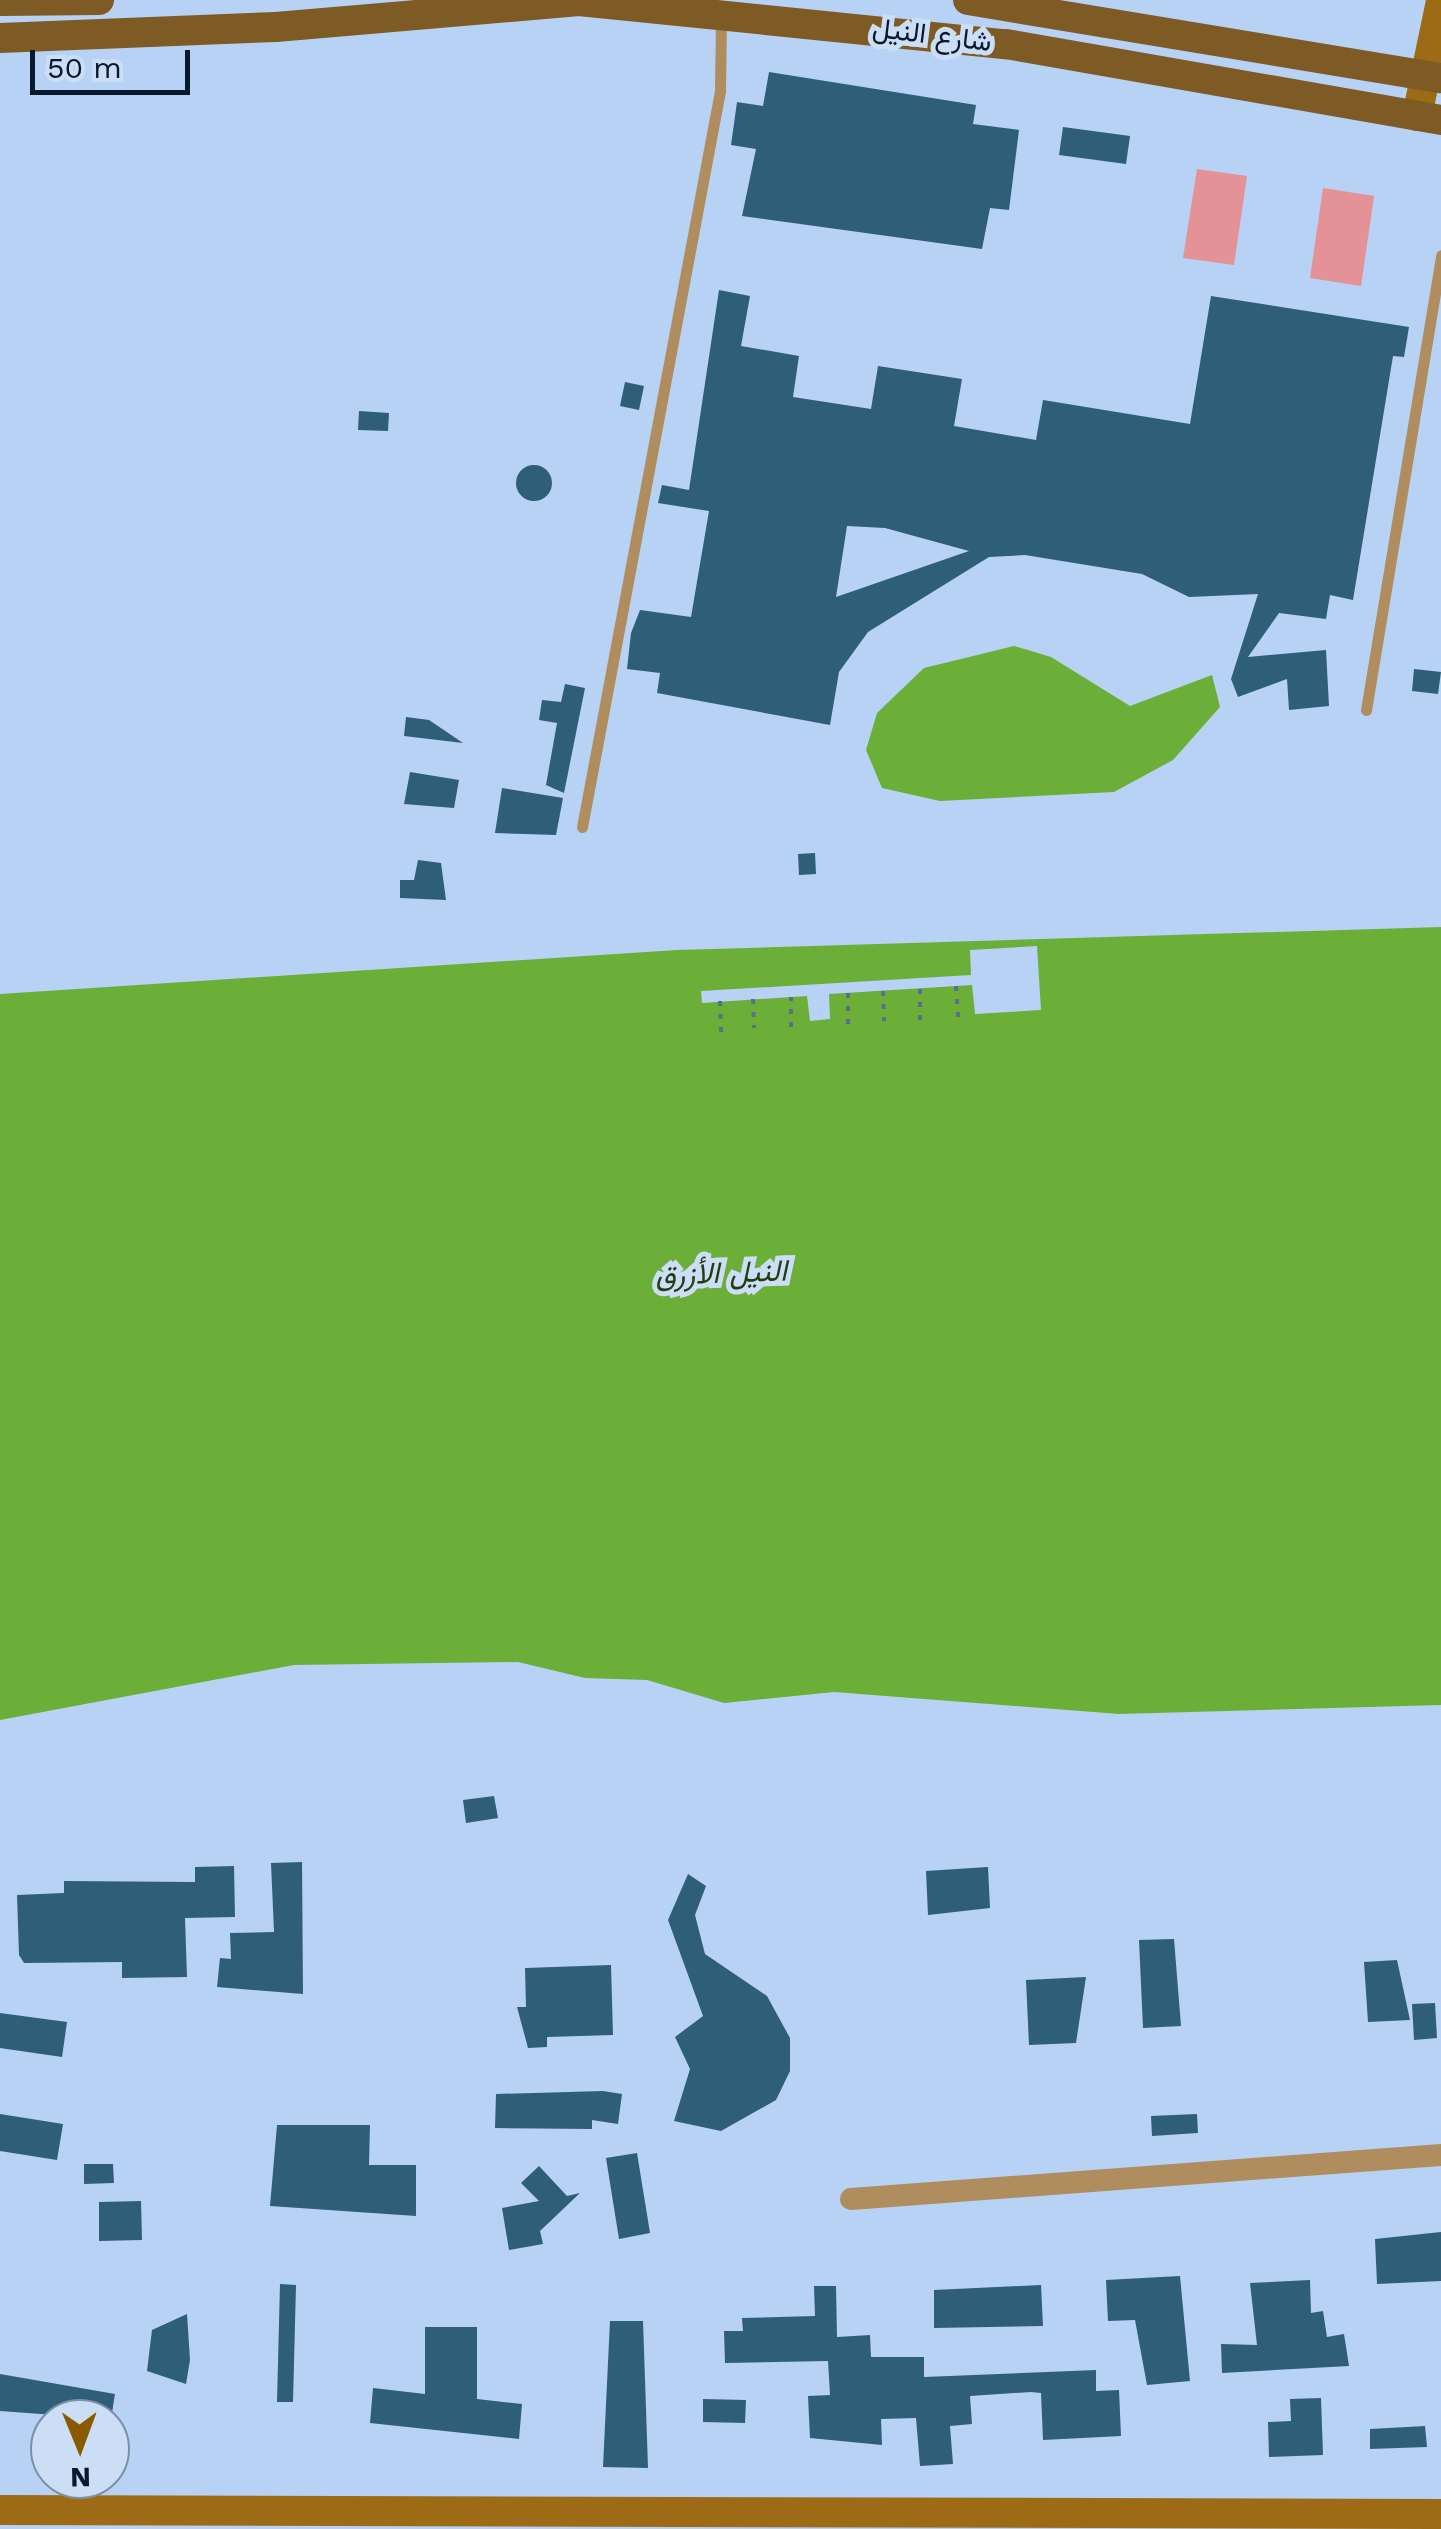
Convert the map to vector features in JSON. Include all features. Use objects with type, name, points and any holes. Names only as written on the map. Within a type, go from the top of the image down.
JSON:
[{"type":"main road","points":[[0,2],[99,0]]},
{"type":"main road","name":"شارع النيل","points":[[968,0],[1066,7],[1431,76]]},
{"type":"main road","name":"شارع النيل","points":[[0,38],[276,27],[579,1],[721,10],[1006,44],[1429,118]]},
{"type":"main road","points":[[1429,118],[1441,1]]},
{"type":"main road","points":[[0,2510],[207,2521],[1441,2514]]},
{"type":"street","points":[[851,2199],[1441,2156]]},
{"type":"lane","points":[[582,828],[720,90],[721,10]]},
{"type":"lane","points":[[1366,710],[1441,255]]},
{"type":"path","points":[[956,986],[958,1018]]},
{"type":"path","points":[[920,988],[920,1020]]},
{"type":"path","points":[[884,991],[884,1021]]},
{"type":"path","points":[[848,993],[848,1025]]},
{"type":"path","points":[[791,997],[791,1027]]},
{"type":"path","points":[[753,999],[754,1028]]},
{"type":"path","points":[[720,1002],[721,1032]]},
{"type":"shaded area","points":[[1197,169],[1247,176],[1234,265],[1183,258]]},
{"type":"shaded area","points":[[1323,188],[1374,196],[1361,286],[1310,278]]},
{"type":"water","points":[[1014,646],[1051,657],[1130,706],[1212,675],[1220,707],[1173,760],[1114,792],[940,801],[882,788],[866,750],[877,713],[924,668]]},
{"type":"water","name":"النيل الأزرق","points":[[1441,927],[1441,1705],[1119,1714],[834,1692],[724,1703],[647,1680],[585,1678],[518,1662],[294,1665],[0,1720],[0,994],[677,950]]},
{"type":"pier","points":[[1037,946],[1041,1010],[975,1014],[972,985],[829,994],[830,1019],[810,1021],[807,996],[702,1003],[701,991],[971,975],[970,950]]},
{"type":"building","points":[[769,72],[976,105],[973,124],[1019,130],[1009,210],[990,208],[982,249],[742,216],[756,149],[731,145],[737,102],[763,106]]},
{"type":"building","points":[[1063,127],[1130,136],[1126,164],[1059,155]]},
{"type":"building","points":[[719,290],[750,296],[741,346],[799,356],[793,397],[871,409],[878,366],[962,379],[954,426],[1036,440],[1043,400],[1190,424],[1211,296],[1409,327],[1404,357],[1393,356],[1353,600],[1330,595],[1326,619],[1279,613],[1248,657],[1326,650],[1329,706],[1289,710],[1287,679],[1238,697],[1231,679],[1258,594],[1189,597],[1142,574],[1025,555],[989,557],[868,632],[839,672],[830,725],[657,693],[660,673],[627,669],[631,633],[640,610],[691,617],[709,511],[658,503],[662,485],[689,490]],"holes":[[[847,526],[885,528],[969,551],[836,597]]]},
{"type":"building","points":[[625,382],[644,386],[639,410],[620,406]]},
{"type":"building","points":[[359,411],[389,413],[388,431],[358,430]]},
{"type":"building","points":[[534,465],[547,470],[552,483],[547,496],[534,501],[521,496],[516,483],[521,470]]},
{"type":"building","points":[[1414,669],[1441,672],[1438,694],[1412,691]]},
{"type":"building","points":[[565,684],[585,688],[564,793],[546,785],[557,723],[539,720],[542,700],[561,702]]},
{"type":"building","points":[[406,717],[429,720],[463,743],[404,736]]},
{"type":"building","points":[[410,772],[459,780],[454,808],[404,804]]},
{"type":"building","points":[[502,788],[563,798],[556,835],[495,833]]},
{"type":"building","points":[[815,853],[816,874],[799,875],[798,854]]},
{"type":"building","points":[[418,860],[441,863],[446,900],[400,898],[400,880],[414,880]]},
{"type":"building","points":[[494,1796],[498,1818],[466,1823],[463,1800]]},
{"type":"building","points":[[302,1862],[303,1994],[217,1987],[220,1958],[231,1959],[230,1933],[274,1932],[271,1863]]},
{"type":"building","points":[[234,1866],[235,1917],[185,1918],[187,1977],[122,1978],[122,1962],[24,1963],[19,1955],[17,1895],[64,1893],[64,1881],[195,1882],[195,1867]]},
{"type":"building","points":[[988,1867],[990,1908],[928,1915],[926,1871]]},
{"type":"building","points":[[688,1874],[706,1886],[695,1915],[705,1954],[767,1996],[790,2038],[790,2071],[776,2100],[721,2131],[674,2121],[690,2069],[675,2037],[703,2016],[668,1920]]},
{"type":"building","points":[[1174,1939],[1181,2026],[1143,2028],[1139,1940]]},
{"type":"building","points":[[1397,1960],[1410,2020],[1368,2022],[1364,1962]]},
{"type":"building","points":[[611,1965],[613,2035],[547,2037],[547,2047],[528,2048],[517,2007],[526,2007],[525,1968]]},
{"type":"building","points":[[1086,1977],[1076,2043],[1029,2045],[1026,1980]]},
{"type":"building","points":[[1435,2003],[1437,2038],[1414,2040],[1412,2004]]},
{"type":"building","points":[[0,2013],[67,2022],[62,2057],[0,2048]]},
{"type":"building","points":[[496,2094],[622,2094],[618,2124],[592,2120],[592,2129],[495,2128]]},
{"type":"building","points":[[0,2114],[63,2124],[57,2160],[0,2151]]},
{"type":"building","points":[[1197,2114],[1198,2133],[1152,2136],[1151,2116]]},
{"type":"building","points":[[277,2125],[370,2125],[369,2165],[416,2165],[416,2216],[270,2206]]},
{"type":"building","points":[[637,2153],[650,2233],[619,2239],[606,2158]]},
{"type":"building","points":[[84,2164],[113,2164],[114,2183],[84,2184]]},
{"type":"building","points":[[539,2166],[567,2196],[580,2193],[540,2231],[543,2244],[509,2250],[502,2208],[539,2201],[521,2183]]},
{"type":"building","points":[[141,2201],[142,2240],[99,2241],[99,2202]]},
{"type":"building","points":[[1441,2232],[1441,2281],[1377,2284],[1375,2239]]},
{"type":"building","points":[[1180,2276],[1190,2381],[1147,2385],[1135,2320],[1108,2321],[1106,2280]]},
{"type":"building","points":[[1310,2280],[1311,2313],[1323,2311],[1327,2337],[1344,2334],[1349,2366],[1222,2373],[1221,2344],[1257,2345],[1250,2283]]},
{"type":"building","points":[[280,2284],[296,2285],[293,2402],[277,2402]]},
{"type":"building","points":[[1041,2285],[1043,2326],[934,2328],[934,2290]]},
{"type":"building","points":[[814,2286],[836,2286],[837,2337],[870,2335],[871,2357],[924,2357],[924,2377],[1096,2370],[1096,2391],[1119,2390],[1121,2436],[1043,2440],[1041,2393],[1031,2392],[970,2396],[972,2424],[950,2426],[953,2464],[920,2466],[916,2418],[881,2419],[882,2445],[810,2438],[808,2396],[830,2395],[828,2361],[725,2363],[724,2331],[743,2331],[742,2318],[815,2316]]},
{"type":"building","points":[[187,2314],[190,2360],[186,2384],[147,2371],[152,2330]]},
{"type":"building","points":[[610,2321],[643,2321],[648,2468],[603,2467]]},
{"type":"building","points":[[425,2327],[477,2327],[477,2399],[522,2404],[519,2439],[370,2423],[373,2388],[425,2394]]},
{"type":"building","points":[[0,2374],[115,2394],[114,2399],[30,2399],[30,2413],[0,2411]]},
{"type":"building","points":[[1321,2398],[1323,2455],[1269,2457],[1268,2422],[1291,2421],[1290,2399]]},
{"type":"building","points":[[703,2399],[746,2400],[745,2423],[703,2422]]},
{"type":"building","points":[[1425,2426],[1427,2447],[1370,2449],[1370,2429]]}]
